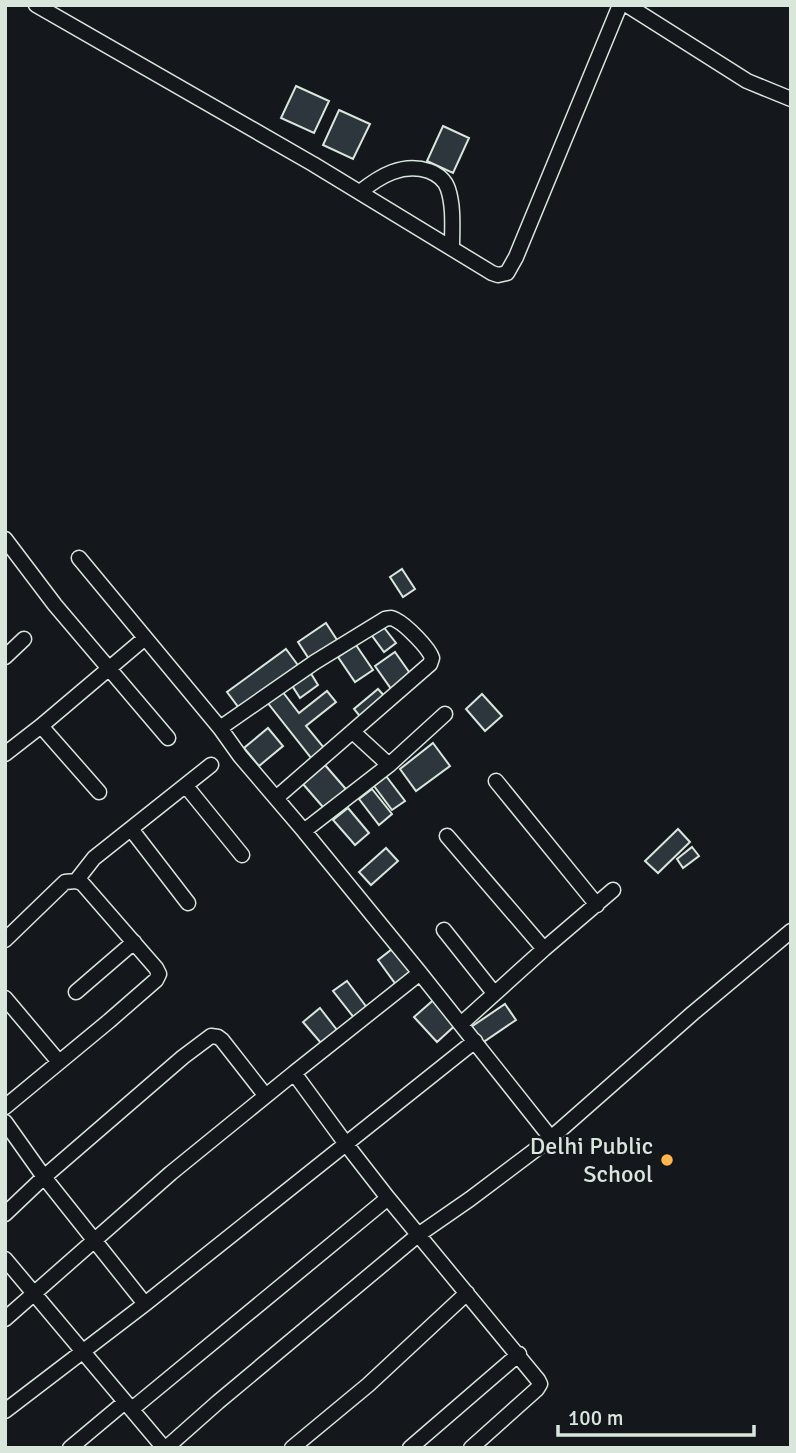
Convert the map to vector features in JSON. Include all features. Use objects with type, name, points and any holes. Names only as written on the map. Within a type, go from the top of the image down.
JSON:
[{"type":"street","points":[[36,5],[313,164],[492,274],[498,275],[512,267],[620,5]]},
{"type":"street","points":[[627,5],[747,81],[791,99]]},
{"type":"street","points":[[360,192],[374,180],[405,168],[421,168],[433,172],[447,186],[452,248]]},
{"type":"street","points":[[5,539],[51,601],[168,738]]},
{"type":"street","points":[[79,558],[420,973],[551,1138]]},
{"type":"street","points":[[220,728],[314,663],[385,619],[395,619],[428,649],[432,658],[430,664],[276,798]]},
{"type":"street","points":[[5,754],[145,638]]},
{"type":"street","points":[[5,657],[24,639]]},
{"type":"street","points":[[304,831],[389,765],[445,714]]},
{"type":"street","points":[[41,726],[99,792]]},
{"type":"street","points":[[353,732],[389,765]]},
{"type":"street","points":[[76,881],[94,858],[211,765]]},
{"type":"street","points":[[496,781],[597,905]]},
{"type":"street","points":[[186,786],[242,855]]},
{"type":"street","points":[[131,829],[188,903]]},
{"type":"street","points":[[447,836],[544,949]]},
{"type":"street","points":[[5,940],[65,882],[76,881],[82,883],[159,974],[109,1021],[5,1107]]},
{"type":"street","points":[[461,1024],[613,890]]},
{"type":"street","points":[[444,930],[494,993]]},
{"type":"street","points":[[5,1259],[165,1448],[418,1234],[551,1138],[692,1013],[791,931]]},
{"type":"street","points":[[76,992],[134,942]]},
{"type":"street","points":[[5,1318],[171,1173],[420,973]]},
{"type":"street","points":[[5,999],[59,1062]]},
{"type":"street","points":[[5,1214],[44,1177],[211,1036],[222,1040],[265,1095]]},
{"type":"street","points":[[6,1408],[145,1304],[475,1041]]},
{"type":"street","points":[[294,1073],[388,1198],[538,1380],[539,1386],[471,1448]]},
{"type":"street","points":[[5,1122],[93,1241],[145,1304]]},
{"type":"street","points":[[70,1448],[129,1406],[388,1198]]},
{"type":"street","points":[[292,1448],[368,1385],[467,1293]]},
{"type":"street","points":[[410,1448],[519,1354]]},
{"type":"building","points":[[296,86],[329,101],[314,133],[281,118]]},
{"type":"building","points":[[339,110],[370,124],[353,159],[323,145]]},
{"type":"building","points":[[443,126],[469,138],[453,173],[427,161]]},
{"type":"building","points":[[402,569],[415,589],[403,597],[390,577]]},
{"type":"building","points":[[326,623],[339,643],[311,662],[298,642]]},
{"type":"building","points":[[382,625],[396,643],[384,652],[370,633]]},
{"type":"building","points":[[356,645],[373,670],[355,682],[338,657]]},
{"type":"building","points":[[286,649],[300,668],[242,712],[227,692]]},
{"type":"building","points":[[395,652],[414,679],[394,693],[375,666]]},
{"type":"building","points":[[310,672],[318,685],[300,698],[291,684]]},
{"type":"building","points":[[378,689],[387,699],[363,720],[354,709]]},
{"type":"building","points":[[282,691],[299,713],[327,691],[336,702],[306,726],[325,749],[312,759],[267,702]]},
{"type":"building","points":[[482,694],[502,716],[485,731],[466,709]]},
{"type":"building","points":[[268,728],[283,746],[259,766],[244,748]]},
{"type":"building","points":[[433,743],[450,766],[416,791],[400,769]]},
{"type":"building","points":[[325,765],[351,795],[329,814],[303,784]]},
{"type":"building","points":[[386,776],[405,801],[392,810],[374,786]]},
{"type":"building","points":[[372,789],[392,814],[379,825],[359,799]]},
{"type":"building","points":[[348,808],[369,833],[355,845],[333,820]]},
{"type":"building","points":[[678,829],[690,842],[658,873],[645,861]]},
{"type":"building","points":[[692,847],[699,856],[683,868],[677,859]]},
{"type":"building","points":[[386,848],[398,861],[371,885],[359,872]]},
{"type":"building","points":[[396,946],[416,972],[397,986],[378,960]]},
{"type":"building","points":[[347,981],[368,1009],[355,1019],[333,991]]},
{"type":"building","points":[[438,996],[460,1021],[437,1042],[414,1017]]},
{"type":"building","points":[[505,1004],[516,1020],[482,1043],[471,1027]]},
{"type":"building","points":[[320,1008],[337,1030],[321,1043],[303,1022]]},
{"type":"place","name":"Delhi Public School","points":[[667,1160]]}]
